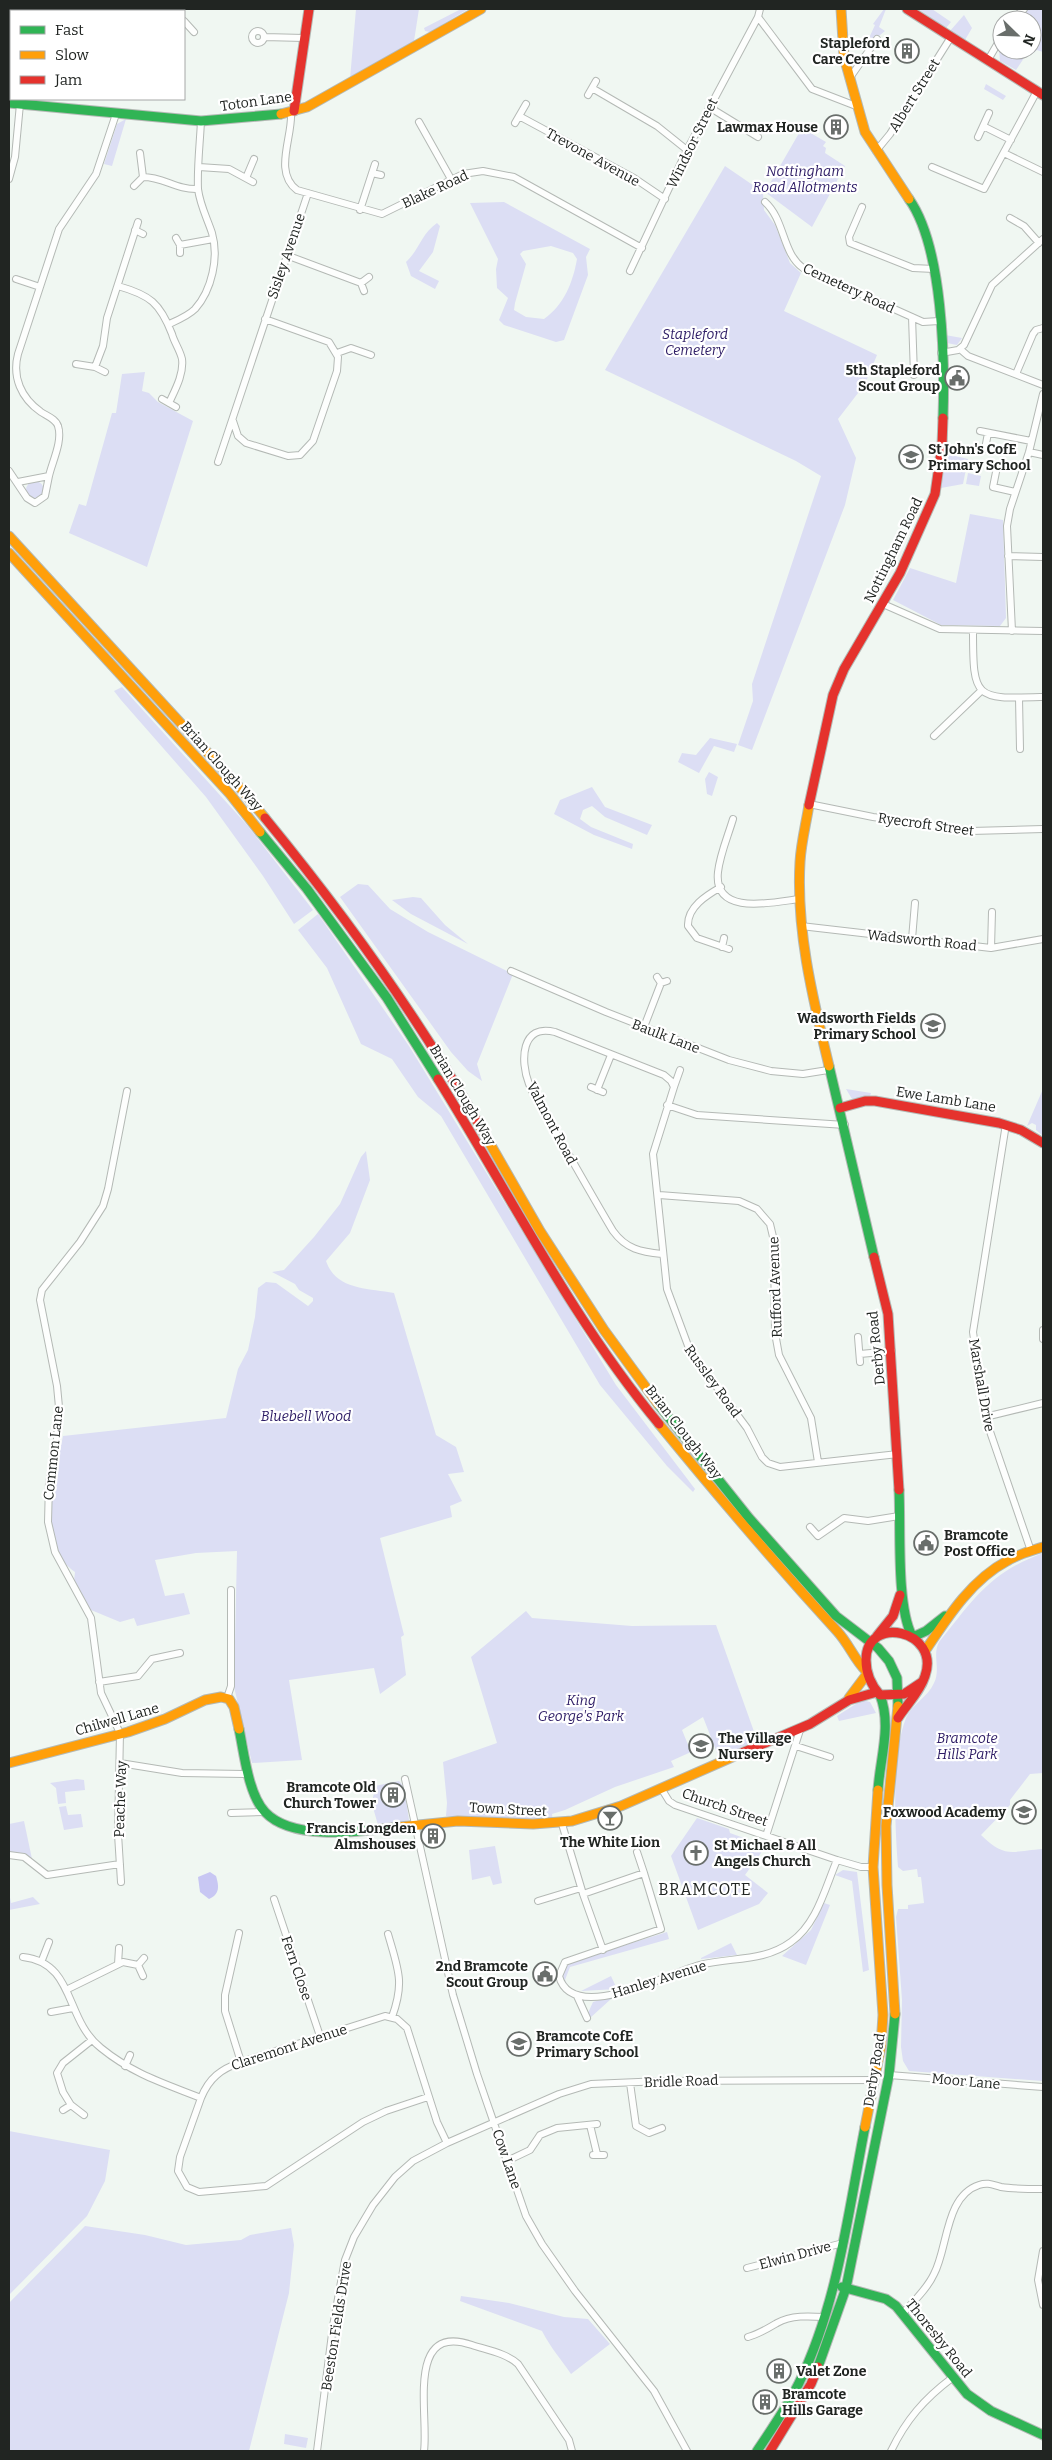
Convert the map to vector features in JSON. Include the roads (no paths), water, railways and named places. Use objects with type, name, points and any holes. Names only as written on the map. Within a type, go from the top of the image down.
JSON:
[{"type":"main road","points":[[292,112],[309,9]]},
{"type":"main road","name":"Toton Lane","points":[[9,103],[201,121],[242,119],[292,112],[324,99],[481,9]]},
{"type":"main road","name":"Nottingham Road","points":[[840,1108],[828,1070],[810,988],[801,926],[799,899],[800,859],[825,720],[833,695],[844,670],[883,604],[914,544],[937,488],[944,411],[934,269],[919,216],[865,132],[849,79],[842,38],[841,9]]},
{"type":"main road","points":[[910,10],[1040,93]]},
{"type":"main road","name":"Brian Clough Way","points":[[9,536],[241,788],[297,857],[406,1005],[468,1106],[540,1231],[604,1330],[666,1415],[744,1512],[836,1616],[873,1640],[893,1669],[899,1695],[896,1722]]},
{"type":"main road","name":"Brian Clough Way","points":[[9,553],[230,794],[307,889],[387,998],[458,1111],[526,1230],[588,1326],[652,1416],[756,1542],[846,1641],[857,1662],[866,1672],[879,1694]]},
{"type":"main road","name":"Ewe Lamb Lane","points":[[840,1108],[865,1101],[875,1101],[1006,1124],[1024,1131],[1043,1143]]},
{"type":"main road","name":"Derby Road","points":[[840,1108],[888,1314],[898,1454],[902,1590],[905,1618],[908,1630],[913,1636]]},
{"type":"main road","points":[[866,1672],[866,1653],[873,1640],[890,1633],[913,1636],[926,1631],[954,1610],[994,1569],[1043,1546]]},
{"type":"main road","name":"Derby Road","points":[[873,1640],[893,1616],[902,1590]]},
{"type":"main road","points":[[925,1651],[954,1610]]},
{"type":"main road","points":[[899,1695],[922,1682],[928,1663],[925,1651],[913,1636]]},
{"type":"main road","name":"Town Street","points":[[264,1812],[277,1823],[308,1830],[384,1830],[453,1821],[536,1826],[562,1824],[594,1816],[662,1788],[828,1714],[849,1699],[866,1672]]},
{"type":"main road","name":"Derby Road","points":[[770,2451],[811,2384],[846,2288],[889,2076],[896,2009],[886,1885],[886,1826],[896,1722],[922,1682]]},
{"type":"main road","name":"Town Street","points":[[849,1699],[879,1694],[899,1695]]},
{"type":"main road","name":"Derby Road","points":[[758,2451],[793,2394],[825,2317],[834,2285],[876,2080],[883,2014],[873,1867],[878,1784],[886,1725],[885,1708],[879,1694]]},
{"type":"main road","name":"Chilwell Lane","points":[[9,1762],[156,1723],[219,1696],[228,1698]]},
{"type":"main road","points":[[228,1698],[234,1707],[253,1787],[264,1812]]},
{"type":"main road","name":"Thoresby Road","points":[[834,2285],[886,2300],[903,2313],[952,2378],[967,2394],[984,2407],[1043,2435]]},
{"type":"street","name":"Windsor Street","points":[[630,271],[687,150],[758,17],[760,9]]},
{"type":"street","points":[[758,17],[812,89],[856,106]]},
{"type":"street","points":[[185,22],[194,32]]},
{"type":"street","points":[[264,37],[304,38]]},
{"type":"street","name":"Albert Street","points":[[876,151],[890,134],[951,37]]},
{"type":"street","points":[[849,79],[877,39]]},
{"type":"street","points":[[988,60],[992,53]]},
{"type":"street","points":[[588,95],[596,81]]},
{"type":"street","points":[[592,88],[657,126],[687,150]]},
{"type":"street","points":[[932,167],[982,189],[987,187],[1011,140],[1040,93]]},
{"type":"street","points":[[9,178],[15,157],[20,104]]},
{"type":"street","points":[[516,123],[526,104]]},
{"type":"street","points":[[709,107],[758,137]]},
{"type":"street","name":"Blake Road","points":[[292,112],[286,174],[292,185],[308,193],[360,210],[382,214],[451,179],[477,171],[510,175],[642,248]]},
{"type":"street","points":[[978,137],[989,113]]},
{"type":"street","points":[[9,471],[27,498],[35,503],[45,496],[58,442],[59,428],[56,422],[34,407],[24,396],[17,380],[15,368],[59,228],[93,180],[116,114]]},
{"type":"street","name":"Trevone Avenue","points":[[519,116],[634,178],[665,199]]},
{"type":"street","points":[[169,324],[194,310],[205,292],[215,255],[213,239],[202,209],[198,189],[201,121]]},
{"type":"street","points":[[412,129],[420,123],[451,179]]},
{"type":"street","points":[[983,126],[1011,140]]},
{"type":"street","points":[[134,186],[142,177],[140,153]]},
{"type":"street","points":[[1004,153],[1043,172]]},
{"type":"street","points":[[246,178],[254,159]]},
{"type":"street","points":[[360,210],[375,164]]},
{"type":"street","points":[[199,167],[229,170],[253,182]]},
{"type":"street","points":[[372,173],[381,175]]},
{"type":"street","points":[[142,177],[156,177],[180,189],[198,189]]},
{"type":"street","name":"Sisley Avenue","points":[[218,462],[308,193]]},
{"type":"street","name":"Cemetery Road","points":[[765,202],[777,215],[797,264],[912,317],[925,322],[939,321]]},
{"type":"street","points":[[862,207],[849,237],[850,243],[913,268],[934,269]]},
{"type":"street","points":[[941,353],[960,349],[968,339],[978,311],[992,285],[1041,241],[1013,219],[1011,226]]},
{"type":"street","points":[[95,367],[103,346],[107,318],[138,222]]},
{"type":"street","points":[[135,230],[143,234]]},
{"type":"street","points":[[176,238],[180,245],[180,253]]},
{"type":"street","points":[[180,245],[213,239]]},
{"type":"street","points":[[286,255],[360,283],[364,291]]},
{"type":"street","points":[[360,283],[369,277]]},
{"type":"street","points":[[16,279],[40,287]]},
{"type":"street","points":[[118,286],[146,296],[161,309],[169,324],[182,364],[178,384],[169,403]]},
{"type":"street","points":[[912,317],[915,377]]},
{"type":"street","points":[[233,417],[235,431],[242,440],[288,456],[300,455],[307,450],[313,441],[337,371],[337,353],[332,345],[324,339],[265,319]]},
{"type":"street","points":[[1016,374],[1032,334],[1036,330],[1043,328]]},
{"type":"street","points":[[337,353],[351,348],[371,355]]},
{"type":"street","points":[[960,349],[968,356],[1043,385]]},
{"type":"street","points":[[76,364],[95,367],[105,372]]},
{"type":"street","points":[[1012,631],[1007,526],[1015,492],[1029,452],[1043,394]]},
{"type":"street","points":[[162,399],[176,407]]},
{"type":"street","points":[[980,431],[1031,441]]},
{"type":"street","points":[[985,449],[988,433]]},
{"type":"street","points":[[1029,452],[1043,455]]},
{"type":"street","points":[[996,472],[993,487],[1015,492]]},
{"type":"street","points":[[18,482],[49,476]]},
{"type":"street","points":[[985,482],[994,483]]},
{"type":"street","points":[[1008,556],[1043,557]]},
{"type":"street","points":[[883,604],[940,630],[1043,631]]},
{"type":"street","points":[[974,631],[973,671],[974,678],[982,690],[996,698],[1043,697]]},
{"type":"street","points":[[934,736],[982,690]]},
{"type":"street","points":[[1018,698],[1020,749]]},
{"type":"street","name":"Ryecroft Street","points":[[809,804],[971,831],[1043,829]]},
{"type":"street","points":[[733,819],[718,873],[721,887],[728,896],[741,904],[756,905],[799,899]]},
{"type":"street","points":[[731,827],[739,829]]},
{"type":"street","points":[[721,887],[701,900],[688,921],[689,930],[694,936],[729,949]]},
{"type":"street","points":[[912,939],[915,903]]},
{"type":"street","points":[[992,912],[992,948]]},
{"type":"street","name":"Wadsworth Road","points":[[801,926],[992,948],[1043,939]]},
{"type":"street","points":[[722,947],[724,938]]},
{"type":"street","name":"Baulk Lane","points":[[511,971],[644,1027],[729,1060],[771,1071],[803,1074],[828,1070]]},
{"type":"street","points":[[644,1027],[662,981]]},
{"type":"street","name":"Valmont Road","points":[[662,1254],[633,1250],[613,1231],[528,1082],[523,1051],[526,1042],[532,1035],[541,1030],[549,1030],[664,1075],[671,1080],[674,1087]]},
{"type":"street","points":[[597,1090],[611,1055]]},
{"type":"street","points":[[680,1070],[667,1105],[697,1115],[844,1125]]},
{"type":"street","name":"Common Lane","points":[[120,1734],[103,1698],[99,1682],[91,1618],[55,1552],[49,1533],[47,1506],[57,1438],[59,1407],[57,1386],[40,1300],[42,1290],[80,1242],[103,1206],[127,1091]]},
{"type":"street","name":"Russley Road","points":[[667,1105],[653,1154],[659,1195],[662,1254],[667,1289],[684,1341],[747,1428],[762,1457],[768,1463],[780,1467],[898,1454]]},
{"type":"street","name":"Marshall Drive","points":[[1006,1124],[973,1332],[985,1417],[1031,1551]]},
{"type":"street","name":"Rufford Avenue","points":[[659,1195],[739,1201],[754,1207],[770,1224],[774,1241],[775,1333],[779,1355],[811,1418],[818,1462]]},
{"type":"street","points":[[1043,1330],[1043,1339]]},
{"type":"street","points":[[858,1337],[860,1362]]},
{"type":"street","points":[[860,1354],[892,1351]]},
{"type":"street","points":[[985,1417],[1043,1404]]},
{"type":"street","points":[[810,1527],[818,1536],[844,1518],[868,1521],[899,1516]]},
{"type":"street","points":[[228,1698],[231,1686],[232,1590]]},
{"type":"street","points":[[170,1647],[172,1655]]},
{"type":"street","points":[[99,1682],[138,1676],[152,1658],[180,1653]]},
{"type":"street","points":[[766,1836],[802,1727]]},
{"type":"street","name":"Peache Way","points":[[120,1734],[118,1834],[121,1882]]},
{"type":"street","points":[[796,1746],[830,1757]]},
{"type":"street","points":[[120,1763],[182,1773],[244,1774]]},
{"type":"street","name":"Cow Lane","points":[[405,1779],[453,1995],[494,2124],[526,2216],[542,2244],[575,2291],[654,2391],[687,2451]]},
{"type":"street","name":"Church Street","points":[[662,1788],[672,1804],[837,1860],[861,1867],[873,1867]]},
{"type":"street","points":[[231,1813],[264,1812]]},
{"type":"street","points":[[562,1824],[582,1891],[603,1950]]},
{"type":"street","points":[[587,2018],[577,1996],[570,1993],[561,1982],[559,1973],[562,1965],[572,1959],[661,1929],[637,1852]]},
{"type":"street","points":[[9,1855],[24,1857],[47,1875],[120,1864]]},
{"type":"street","name":"Hanley Avenue","points":[[577,1996],[596,1997],[621,1993],[702,1964],[764,1955],[780,1949],[799,1936],[812,1919],[837,1860]]},
{"type":"street","points":[[538,1901],[582,1891],[644,1873]]},
{"type":"street","name":"Fern Close","points":[[274,1899],[320,2036]]},
{"type":"street","points":[[239,1933],[225,1995],[226,2011],[241,2062]]},
{"type":"street","points":[[388,1934],[400,1982],[400,1996],[392,2017],[407,2028],[436,2122],[447,2143]]},
{"type":"street","points":[[42,1960],[49,1942]]},
{"type":"street","points":[[118,1964],[119,1948]]},
{"type":"street","points":[[23,1957],[42,1960],[55,1971],[66,1990],[73,2008],[92,2040],[125,2066],[142,2076],[201,2098]]},
{"type":"street","points":[[138,1965],[144,1958]]},
{"type":"street","points":[[66,1990],[118,1964],[124,1962],[138,1965]]},
{"type":"street","points":[[138,1965],[143,1976]]},
{"type":"street","points":[[51,2012],[73,2008]]},
{"type":"street","name":"Claremont Avenue","points":[[392,2017],[378,2017],[224,2068],[205,2087],[178,2164],[180,2177],[187,2187],[199,2192],[266,2186],[363,2122],[386,2111],[428,2098]]},
{"type":"street","points":[[84,2115],[71,2105],[62,2092],[57,2073],[63,2063],[92,2040]]},
{"type":"street","points":[[125,2066],[130,2055]]},
{"type":"street","points":[[48,2073],[57,2073]]},
{"type":"street","name":"Moor Lane","points":[[889,2076],[1043,2088]]},
{"type":"street","name":"Bridle Road","points":[[494,2124],[579,2087],[591,2084],[662,2080],[876,2080]]},
{"type":"street","points":[[630,2083],[636,2126],[649,2133],[662,2128]]},
{"type":"street","points":[[63,2110],[71,2105]]},
{"type":"street","name":"Beeston Fields Drive","points":[[317,2451],[342,2269],[354,2237],[370,2209],[395,2177],[414,2161],[447,2143],[494,2124]]},
{"type":"street","points":[[507,2160],[530,2150],[540,2135],[557,2128],[598,2124]]},
{"type":"street","points":[[590,2125],[598,2155]]},
{"type":"street","points":[[903,2313],[934,2276],[954,2210],[967,2191],[979,2185],[993,2183],[1000,2186],[1043,2189]]},
{"type":"street","name":"Elwin Drive","points":[[747,2268],[843,2243]]},
{"type":"street","points":[[1043,2251],[1038,2280],[1043,2305]]},
{"type":"street","points":[[748,2337],[766,2332],[778,2323],[792,2318],[825,2317]]},
{"type":"street","points":[[424,2451],[425,2364],[435,2348],[445,2342],[456,2340],[510,2358],[518,2364],[569,2440],[572,2451]]},
{"type":"street","points":[[891,2451],[902,2427],[917,2408],[952,2378]]},
{"type":"water","points":[[210,1872],[216,1876],[218,1886],[215,1895],[209,1899],[200,1892],[198,1877]]},
{"type":"place","name":"Stapleford Care Centre","points":[[907,51]]},
{"type":"place","name":"Lawmax House","points":[[836,127]]},
{"type":"place","name":"5th Stapleford Scout Group","points":[[957,378]]},
{"type":"place","name":"St John's CofE Primary School","points":[[911,457]]},
{"type":"place","name":"Wadsworth Fields Primary School","points":[[933,1026]]},
{"type":"place","name":"Bramcote Post Office","points":[[926,1543]]},
{"type":"place","name":"The Village Nursery","points":[[701,1746]]},
{"type":"place","name":"Bramcote Old Church Tower","points":[[393,1795]]},
{"type":"place","name":"Foxwood Academy","points":[[1024,1812]]},
{"type":"place","name":"The White Lion","points":[[610,1818]]},
{"type":"place","name":"Francis Longden Almshouses","points":[[433,1836]]},
{"type":"place","name":"St Michael & All Angels Church","points":[[696,1853]]},
{"type":"place","name":"2nd Bramcote Scout Group","points":[[545,1974]]},
{"type":"place","name":"Bramcote CofE Primary School","points":[[519,2044]]},
{"type":"place","name":"Valet Zone","points":[[779,2371]]},
{"type":"place","name":"Bramcote Hills Garage","points":[[765,2402]]},
{"type":"district","name":"BRAMCOTE","points":[[705,1889]]},
{"type":"park label","name":"Nottingham Road Allotments","points":[[805,180]]},
{"type":"park label","name":"Stapleford Cemetery","points":[[695,342]]},
{"type":"park label","name":"Bluebell Wood","points":[[306,1416]]},
{"type":"park label","name":"King George's Park","points":[[581,1708]]},
{"type":"park label","name":"Bramcote Hills Park","points":[[967,1746]]}]
